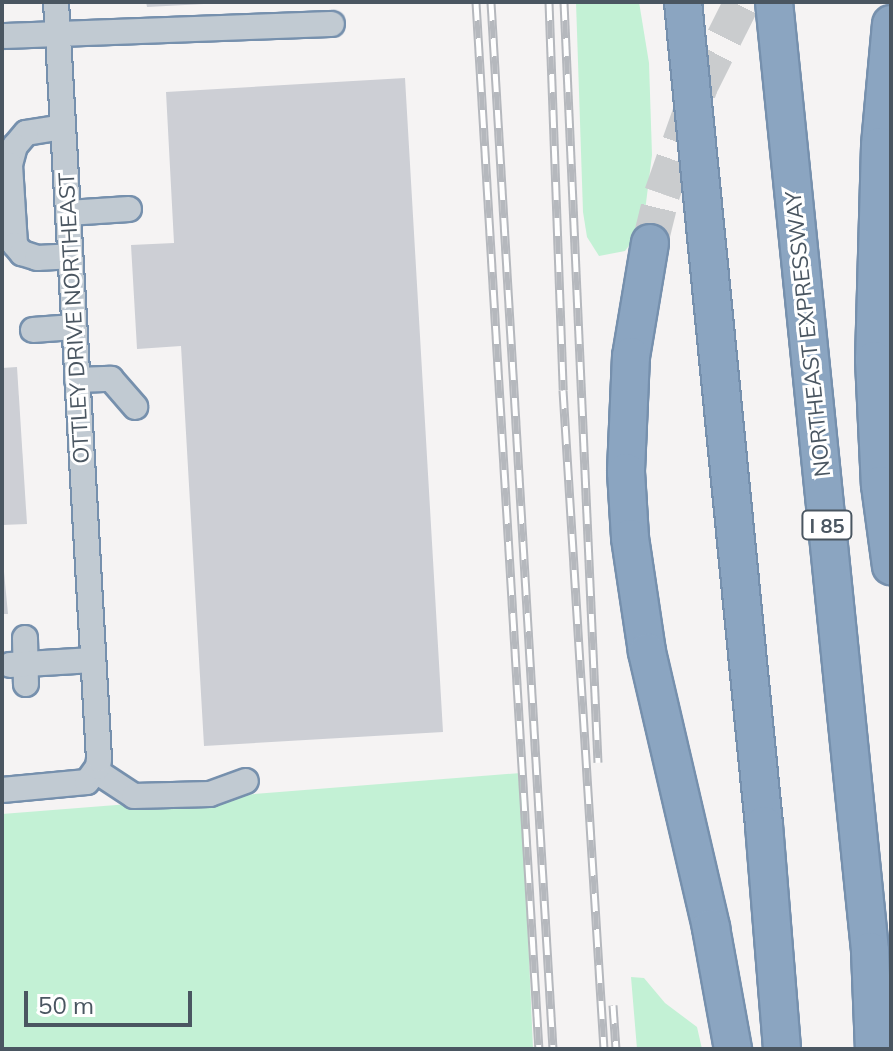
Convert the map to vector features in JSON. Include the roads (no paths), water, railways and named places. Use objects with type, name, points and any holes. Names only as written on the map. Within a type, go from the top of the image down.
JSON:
[{"type":"highway","points":[[683,2],[764,825],[782,1049]]},
{"type":"highway","name":"NORTHEAST EXPRESSWAY","points":[[774,2],[870,951],[874,1049]]},
{"type":"highway","points":[[891,24],[880,146],[874,360],[880,485],[891,566]]},
{"type":"highway","points":[[650,243],[631,356],[626,472],[630,538],[647,652],[711,928],[733,1049]]},
{"type":"street","name":"OTTLEY DRIVE NORTHEAST","points":[[56,2],[99,759],[96,771]]},
{"type":"street","points":[[5,36],[332,24]]},
{"type":"street","points":[[63,127],[26,133],[15,146],[10,165],[15,245],[22,253],[37,258],[70,256]]},
{"type":"street","points":[[68,213],[129,209]]},
{"type":"street","points":[[33,330],[74,327]]},
{"type":"street","points":[[77,380],[111,379],[135,407]]},
{"type":"street","points":[[25,638],[20,671],[93,660]]},
{"type":"street","points":[[2,790],[75,786],[87,782],[96,771],[134,796],[210,794],[246,781]]},
{"type":"tunnel","points":[[650,243],[662,194],[700,86],[742,2]]},
{"type":"railway","points":[[476,2],[539,1049]]},
{"type":"railway","points":[[491,2],[553,1049]]},
{"type":"railway","points":[[549,2],[563,390],[604,1049]]},
{"type":"railway","points":[[564,2],[598,762]]},
{"type":"railway","points":[[613,1005],[616,1049]]}]
